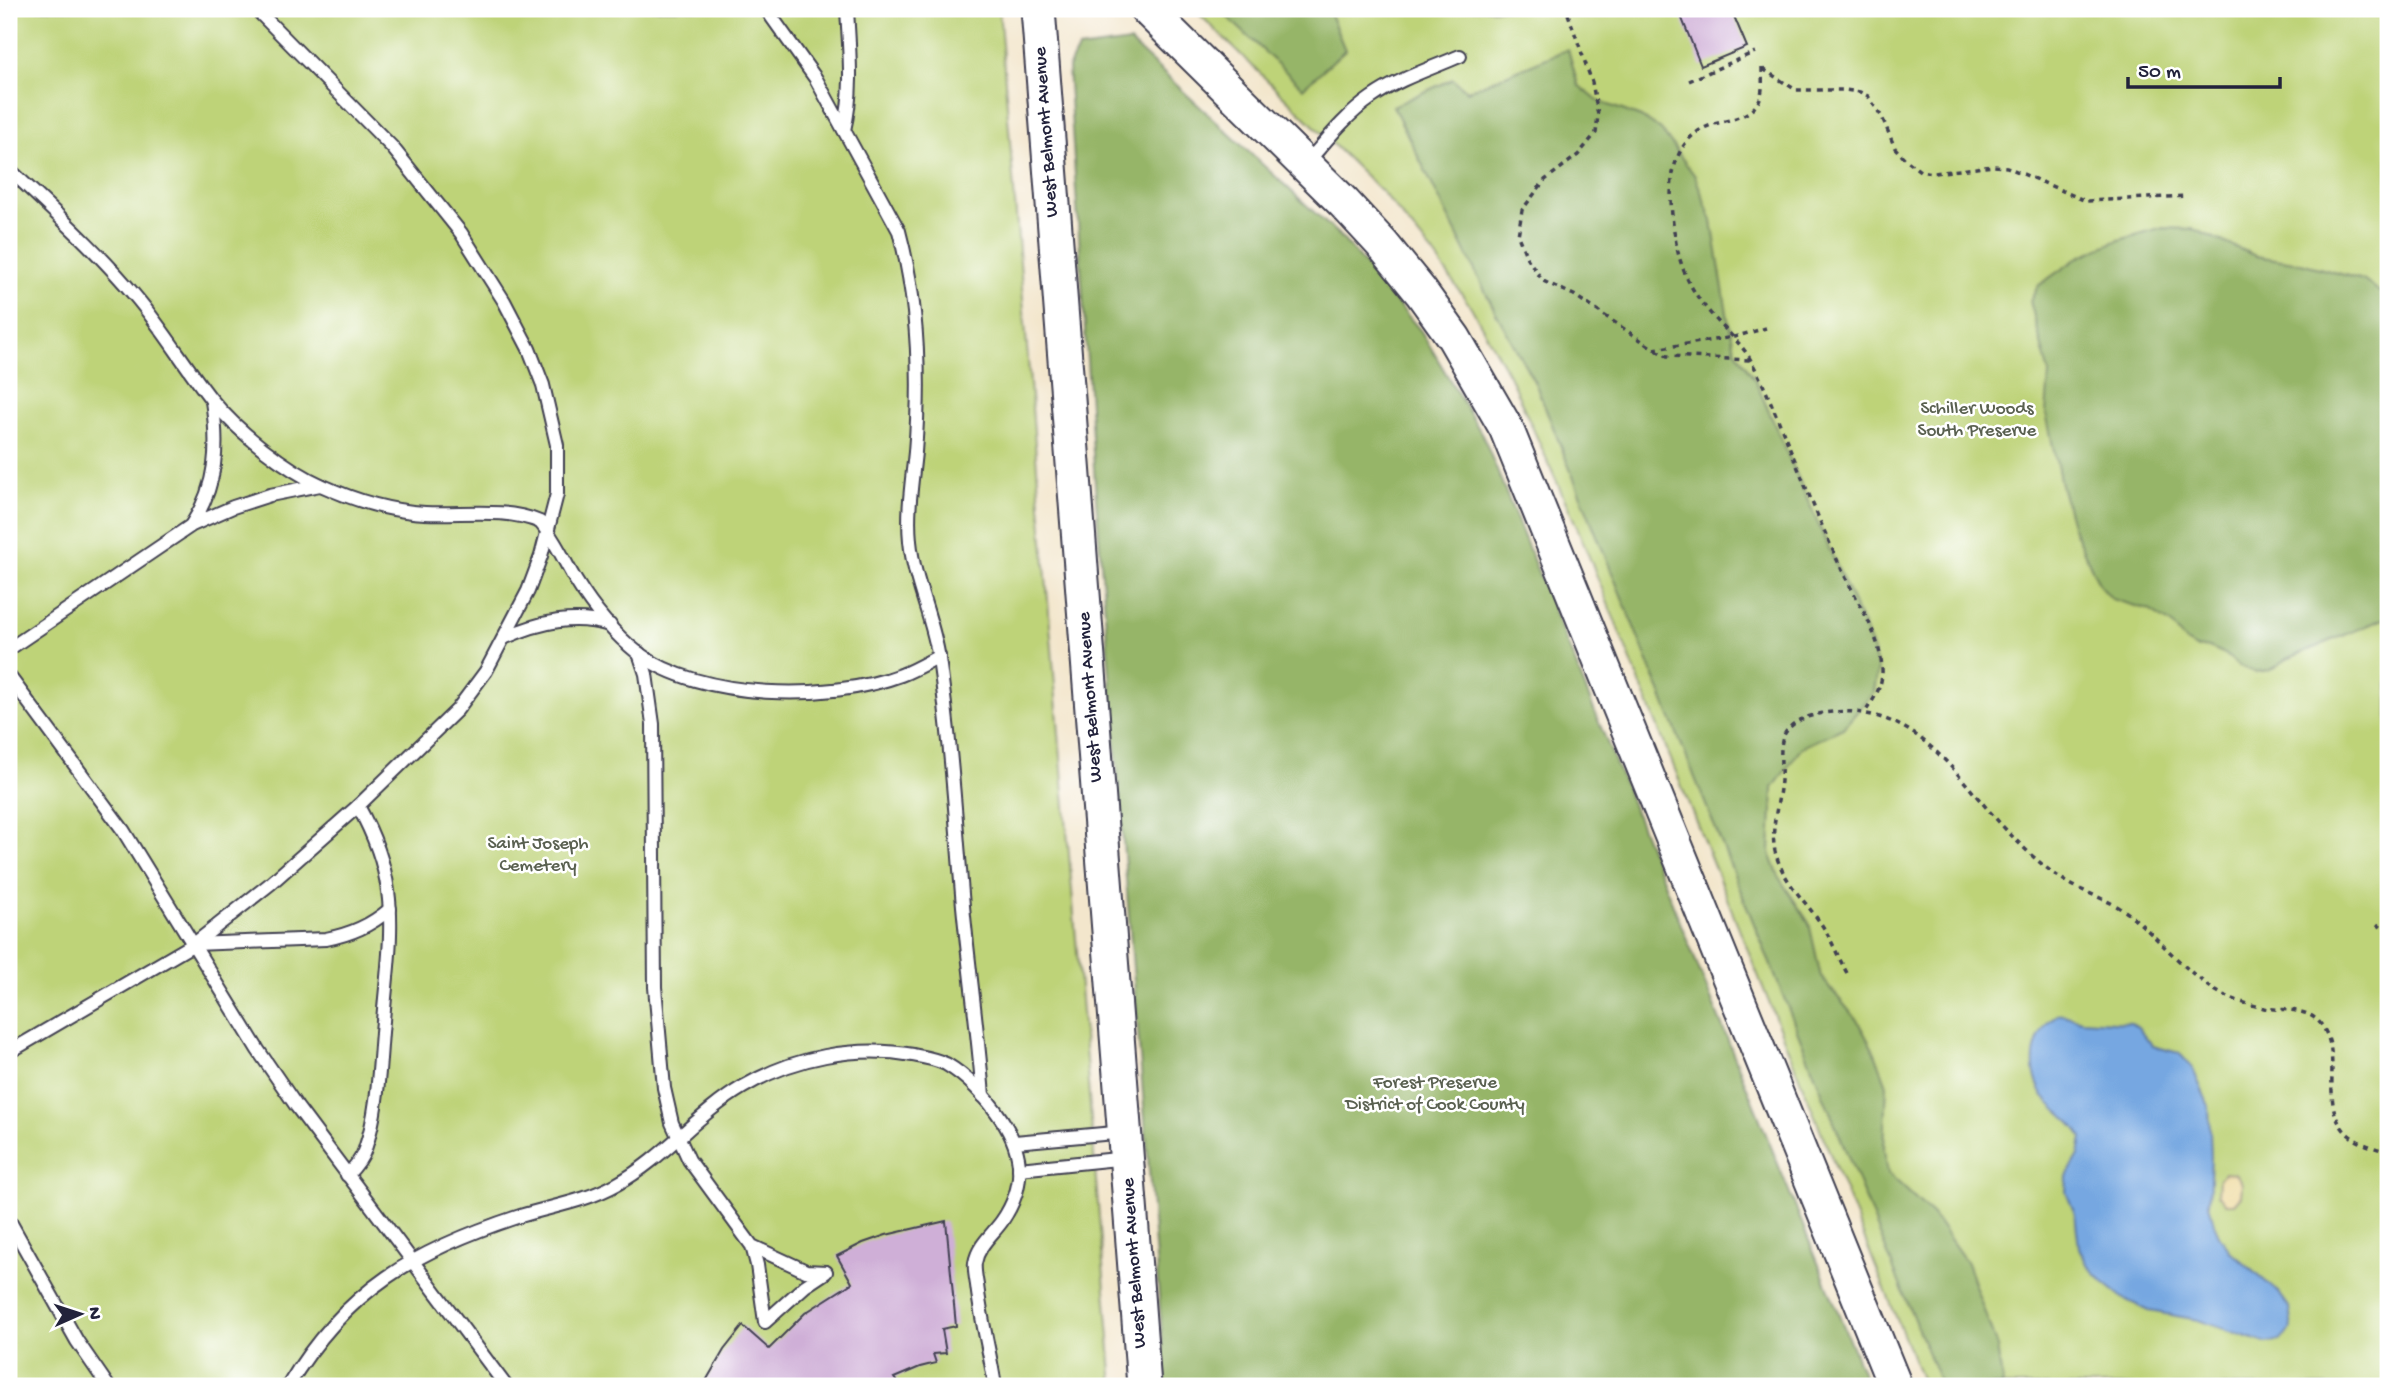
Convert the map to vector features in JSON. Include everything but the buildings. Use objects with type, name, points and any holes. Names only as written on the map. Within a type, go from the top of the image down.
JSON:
[{"type":"main road","name":"West Belmont Avenue","points":[[1038,9],[1144,1386]]},
{"type":"main road","points":[[1147,9],[1382,244],[1421,292],[1460,348],[1506,428],[1895,1386]]},
{"type":"lane","points":[[9,1052],[194,944],[270,884],[358,806],[457,710],[486,671],[528,591],[541,556],[557,494],[557,445],[543,385],[529,349],[504,301],[461,233],[392,147],[256,9]]},
{"type":"lane","points":[[766,9],[816,79],[899,231],[911,286],[916,383],[915,450],[908,514],[910,541],[914,571],[929,610],[939,656],[983,1096]]},
{"type":"lane","points":[[844,130],[849,110],[850,88],[847,9]]},
{"type":"lane","points":[[1305,165],[1347,117],[1371,99],[1391,86],[1460,56]]},
{"type":"lane","points":[[9,169],[48,205],[135,295],[212,400],[242,431],[274,456],[320,485],[386,509],[422,513],[498,513],[526,516],[540,522],[575,580],[610,625],[639,653],[669,671],[739,690],[804,693],[899,676],[939,656]]},
{"type":"lane","points":[[192,524],[206,503],[211,485],[216,440],[212,400]]},
{"type":"lane","points":[[9,649],[192,524],[270,495],[320,485]]},
{"type":"lane","points":[[506,637],[532,625],[549,622],[584,619],[610,625]]},
{"type":"lane","points":[[639,653],[646,674],[653,724],[657,1012],[664,1088],[672,1123],[690,1160],[752,1246],[759,1274],[765,1322],[804,1286],[826,1272],[806,1270],[752,1246]]},
{"type":"lane","points":[[9,676],[123,830],[258,1050],[347,1175],[506,1386]]},
{"type":"lane","points":[[347,1175],[358,1164],[365,1149],[372,1118],[384,1010],[390,909],[380,852],[358,806]]},
{"type":"lane","points":[[194,944],[345,936],[377,920],[390,909]]},
{"type":"lane","points":[[288,1386],[303,1362],[348,1307],[372,1286],[411,1261],[475,1231],[570,1203],[617,1184],[647,1165],[714,1107],[744,1086],[776,1071],[838,1053],[867,1050],[927,1057],[945,1064],[983,1096],[1014,1142],[1019,1169],[1013,1202],[1002,1222],[985,1240],[975,1263],[981,1320],[995,1386]]},
{"type":"lane","points":[[1014,1142],[1126,1145]]},
{"type":"lane","points":[[1019,1169],[1126,1145]]},
{"type":"lane","points":[[9,1220],[77,1341],[108,1386]]},
{"type":"path","points":[[1568,14],[1592,82],[1598,115],[1597,133],[1578,155],[1545,180],[1522,210],[1518,236],[1527,258],[1543,281],[1574,295],[1667,356],[1750,360]]},
{"type":"path","points":[[1689,80],[1755,52]]},
{"type":"path","points":[[1864,713],[1881,684],[1882,670],[1877,640],[1840,566],[1762,382],[1734,337],[1707,310],[1685,276],[1675,240],[1671,210],[1671,182],[1681,148],[1695,132],[1738,117],[1755,106],[1762,88],[1762,68],[1796,90],[1845,90],[1868,96],[1882,117],[1895,148],[1920,171],[1934,173],[1993,166],[2007,167],[2086,201],[2187,196]]},
{"type":"path","points":[[1654,349],[1734,337],[1766,328]]},
{"type":"path","points":[[1847,973],[1824,928],[1791,888],[1774,850],[1773,839],[1785,732],[1808,717],[1846,711],[1864,713],[1906,729],[1935,748],[2007,831],[2051,871],[2062,880],[2126,912],[2204,983],[2224,996],[2265,1008],[2299,1012],[2316,1019],[2323,1027],[2331,1050],[2332,1094],[2337,1118],[2350,1136],[2388,1152]]},
{"type":"path","points":[[2377,924],[2388,933]]},
{"type":"green space","name":"Saint Joseph Cemetery","points":[[9,9],[999,9],[1113,1386],[9,1386]]},
{"type":"green space","name":"Schiller Woods South Preserve","points":[[1194,9],[2388,9],[2388,1386],[1924,1386],[1577,527],[1509,375],[1471,307],[1432,252],[1382,192]]},
{"type":"green space","points":[[1219,9],[1328,9],[1345,50],[1303,88]]},
{"type":"green space","name":"Forest Preserve District of Cook County","points":[[1130,42],[1341,237],[1421,331],[1483,436],[1868,1386],[1166,1386],[1096,499],[1068,68],[1078,49]]},
{"type":"green space","points":[[1568,49],[1578,85],[1598,101],[1641,117],[1661,130],[1695,176],[1712,221],[1735,349],[1755,380],[1869,639],[1878,668],[1874,692],[1843,728],[1802,747],[1773,788],[1770,853],[1780,879],[1809,923],[1821,977],[1857,1020],[1875,1053],[1887,1085],[1884,1149],[1888,1173],[1933,1215],[1967,1263],[1997,1347],[2003,1386],[1941,1386],[1536,385],[1494,309],[1393,106],[1453,79],[1467,91]]},
{"type":"green space","points":[[2159,228],[2193,229],[2256,256],[2301,263],[2363,280],[2388,298],[2388,617],[2287,659],[2271,670],[2255,672],[2239,666],[2225,654],[2209,647],[2196,648],[2186,642],[2171,624],[2149,610],[2112,599],[2100,586],[2073,528],[2062,489],[2046,413],[2049,374],[2030,301],[2038,286],[2079,257],[2116,241]]},
{"type":"sand","points":[[2224,1173],[2235,1174],[2242,1184],[2241,1196],[2234,1204],[2226,1204],[2218,1194],[2219,1179]]},
{"type":"water","points":[[2059,1014],[2082,1020],[2130,1023],[2138,1027],[2153,1046],[2179,1053],[2192,1067],[2209,1106],[2209,1204],[2214,1223],[2230,1251],[2279,1293],[2289,1307],[2292,1329],[2283,1338],[2265,1343],[2198,1320],[2149,1311],[2124,1299],[2087,1264],[2079,1248],[2075,1214],[2066,1192],[2067,1176],[2079,1155],[2082,1137],[2043,1094],[2034,1072],[2038,1039],[2046,1024]]}]
